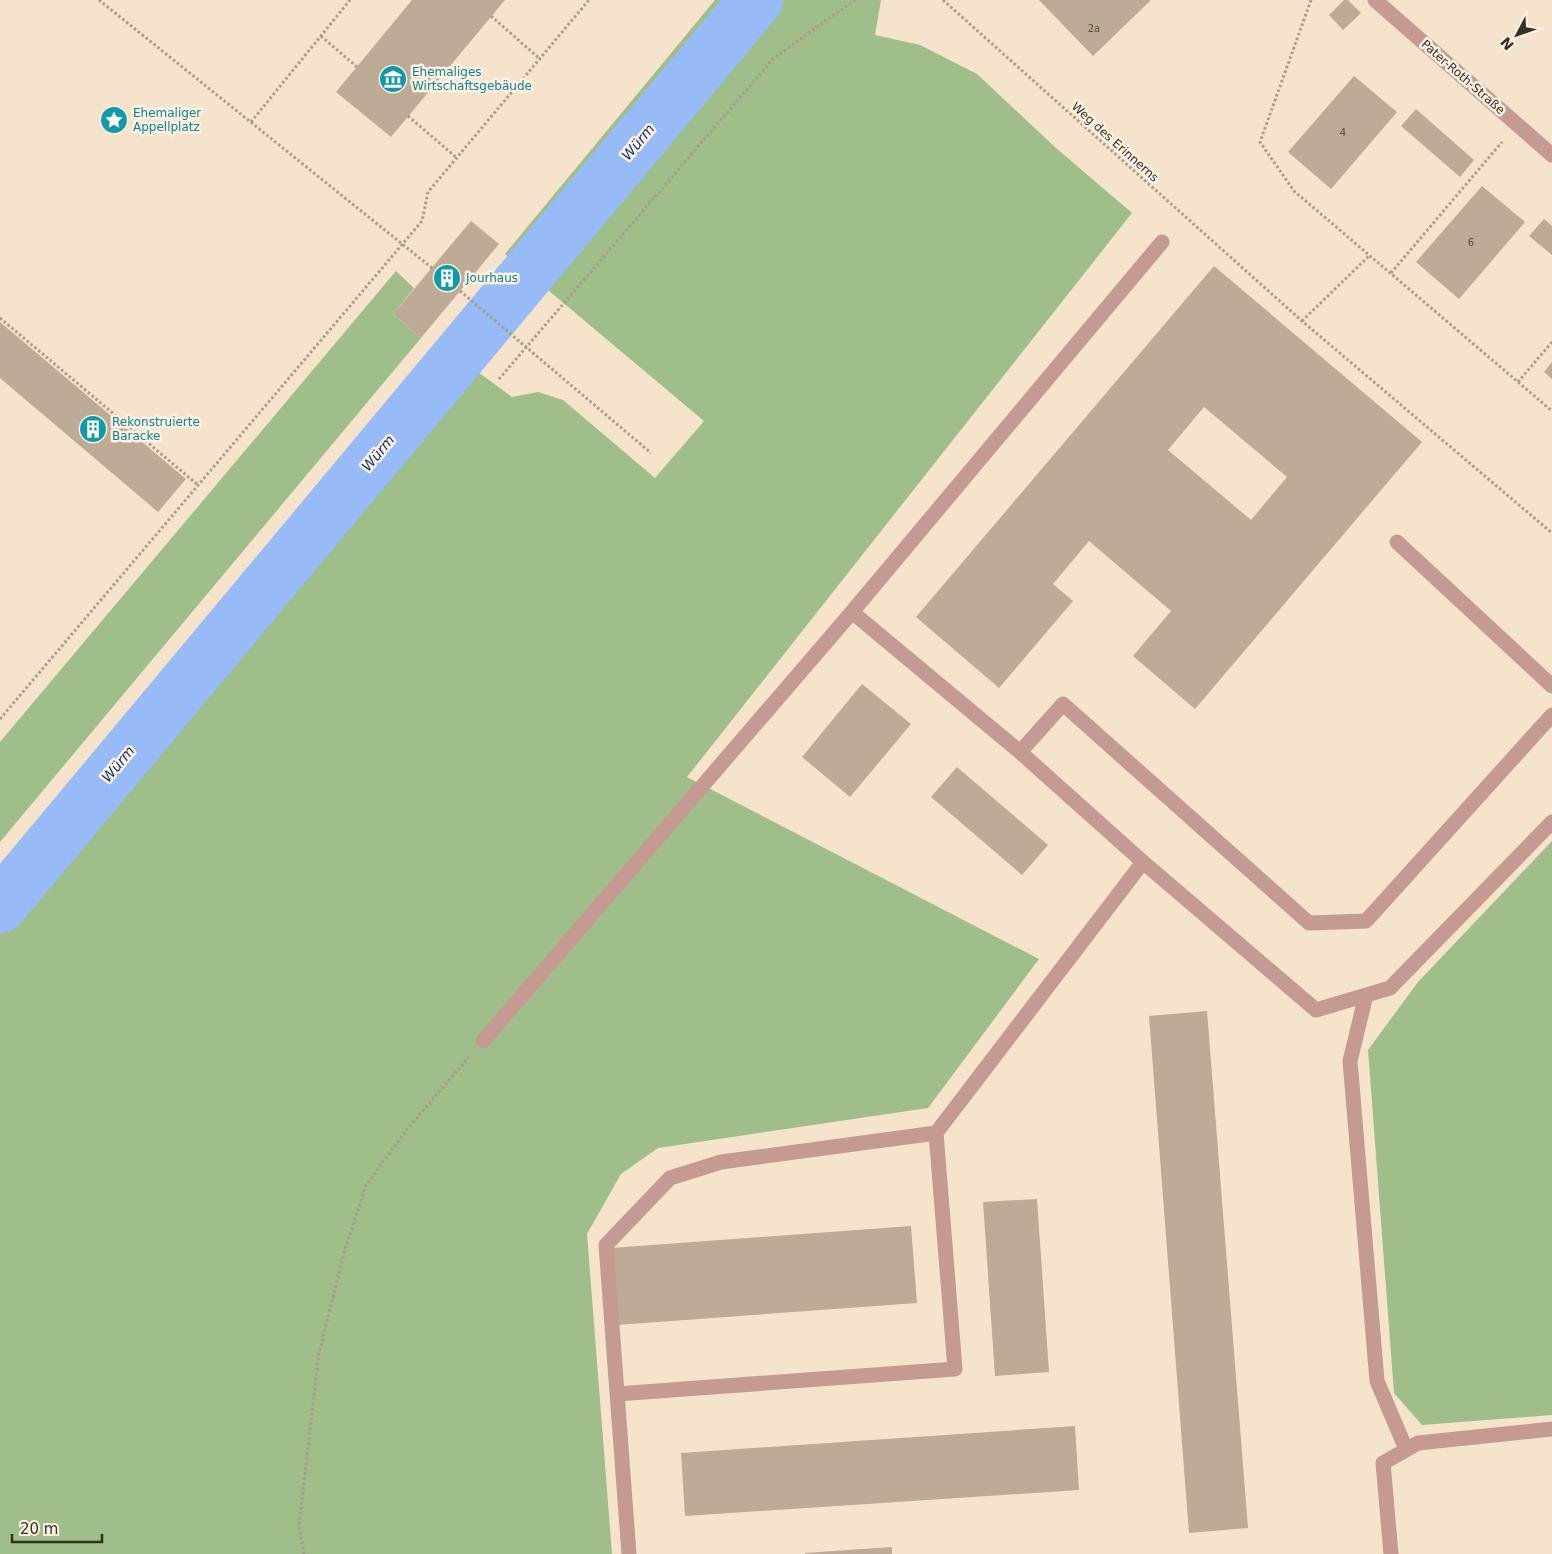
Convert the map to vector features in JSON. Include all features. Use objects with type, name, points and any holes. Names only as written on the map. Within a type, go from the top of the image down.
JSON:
[{"type":"street","name":"Pater-Roth-Straße","points":[[1375,0],[1552,155]]},
{"type":"street","points":[[483,1041],[852,612],[1162,242]]},
{"type":"street","points":[[1397,542],[1552,686]]},
{"type":"street","points":[[852,612],[1020,752],[1143,862],[1316,1010],[1390,988],[1552,822]]},
{"type":"street","points":[[1020,752],[1063,704],[1309,923],[1366,921],[1552,715]]},
{"type":"street","points":[[617,1394],[955,1369],[936,1133],[1143,862]]},
{"type":"street","points":[[1366,995],[1350,1061],[1376,1371],[1377,1381],[1406,1450]]},
{"type":"street","points":[[629,1554],[606,1245],[670,1178],[722,1162],[936,1133]]},
{"type":"street","points":[[1391,1554],[1383,1463],[1418,1443],[1552,1429]]},
{"type":"path","points":[[99,0],[432,268]]},
{"type":"path","points":[[251,122],[350,0]]},
{"type":"path","points":[[0,719],[403,244],[422,220],[428,192],[588,0]]},
{"type":"path","points":[[499,379],[772,60],[854,0]]},
{"type":"path","name":"Weg des Erinnerns","points":[[943,0],[1302,321],[1552,534]]},
{"type":"path","points":[[1311,0],[1260,142],[1294,191],[1552,411]]},
{"type":"path","points":[[491,16],[540,59]]},
{"type":"path","points":[[321,36],[357,67]]},
{"type":"path","points":[[408,116],[458,158]]},
{"type":"path","points":[[1391,274],[1517,125]]},
{"type":"path","points":[[1302,321],[1370,255]]},
{"type":"path","points":[[460,290],[498,325],[651,454]]},
{"type":"path","points":[[0,318],[198,485]]},
{"type":"path","points":[[1518,382],[1552,342]]},
{"type":"path","points":[[304,1554],[299,1525],[319,1353],[345,1250],[366,1185],[408,1128],[483,1041]]},
{"type":"green space","points":[[715,0],[881,0],[875,35],[920,45],[977,74],[1056,148],[1132,213],[687,777],[1039,959],[928,1108],[658,1148],[621,1174],[587,1234],[612,1554],[0,1554],[0,868],[440,344],[512,397],[538,392],[563,400],[655,478],[704,421],[505,254]]},
{"type":"green space","points":[[396,271],[414,288],[393,314],[421,338],[0,842],[0,742]]},
{"type":"green space","points":[[1552,841],[1552,1415],[1422,1425],[1394,1393],[1368,1050],[1418,982]]},
{"type":"building","name":"Ehemaliges Wirtschaftsgebäude","points":[[412,0],[505,0],[391,137],[336,92]]},
{"type":"building","points":[[1039,0],[1151,0],[1093,56]]},
{"type":"building","points":[[1344,0],[1348,0],[1361,13],[1343,30],[1329,15]]},
{"type":"building","points":[[1354,76],[1397,112],[1331,189],[1288,152]]},
{"type":"building","points":[[1416,109],[1474,160],[1460,177],[1401,126]]},
{"type":"building","points":[[1482,186],[1525,222],[1459,299],[1416,262]]},
{"type":"building","points":[[1544,219],[1552,226],[1552,255],[1529,236]]},
{"type":"building","name":"Jourhaus","points":[[471,221],[499,244],[421,338],[393,314]]},
{"type":"building","points":[[1214,266],[1422,442],[1195,709],[1133,656],[1171,611],[1089,541],[1053,584],[1073,601],[999,688],[916,617]],"holes":[[[1204,407],[1287,477],[1251,520],[1168,450]]]},
{"type":"building","name":"Rekonstruierte Baracke","points":[[0,322],[186,479],[158,512],[0,378]]},
{"type":"building","points":[[1552,362],[1552,379],[1544,372]]},
{"type":"building","points":[[862,684],[911,724],[850,797],[802,757]]},
{"type":"building","points":[[957,767],[1048,845],[1022,875],[931,797]]},
{"type":"building","points":[[1207,1011],[1248,1528],[1189,1533],[1149,1016]]},
{"type":"building","points":[[1037,1199],[1049,1372],[995,1376],[983,1202]]},
{"type":"building","points":[[911,1226],[917,1303],[617,1325],[611,1248]]},
{"type":"building","points":[[1075,1426],[1079,1490],[685,1516],[681,1453]]},
{"type":"building","points":[[892,1547],[892,1554],[805,1554],[805,1553]]},
{"type":"waterway","name":"Würm","points":[[0,906],[756,0]]},
{"type":"place","name":"Ehemaliges Wirtschaftsgebäude","points":[[393,79]]},
{"type":"place","name":"Ehemaliger Appellplatz","points":[[114,120]]},
{"type":"place","name":"Jourhaus","points":[[447,278]]},
{"type":"place","name":"Rekonstruierte Baracke","points":[[93,429]]}]
